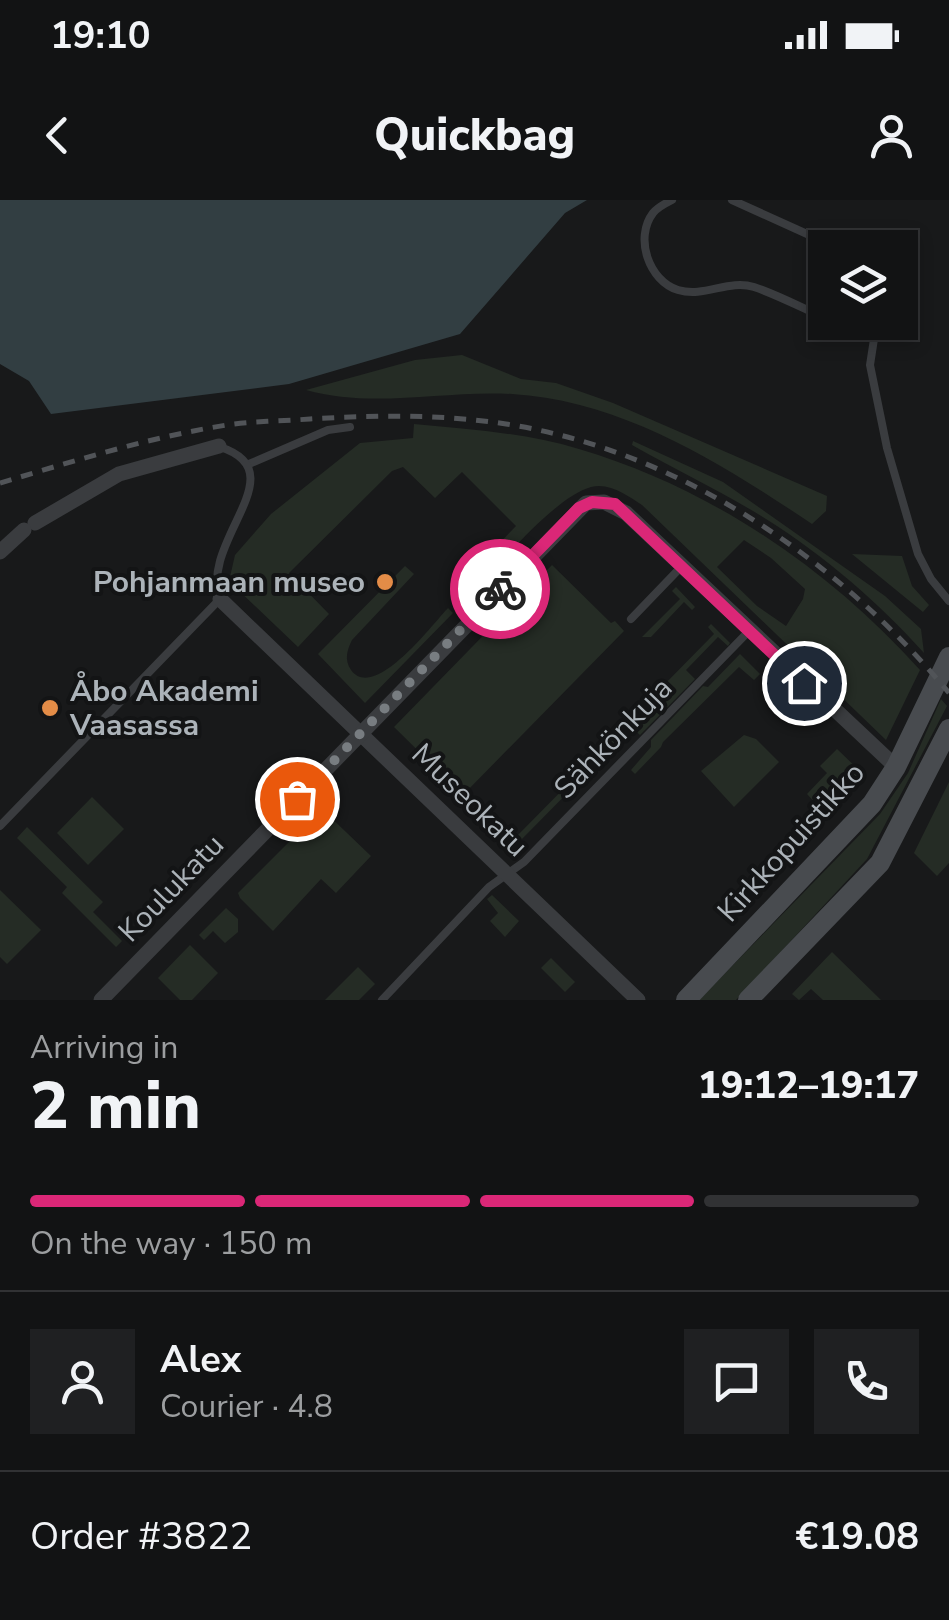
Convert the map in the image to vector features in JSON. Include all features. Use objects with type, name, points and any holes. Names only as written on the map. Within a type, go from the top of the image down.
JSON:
[{"type":"main road","name":"Kirkkopuistikko","points":[[686,1000],[849,831],[896,767],[949,657]]},
{"type":"main road","points":[[748,1000],[880,863],[949,729]]},
{"type":"street","points":[[0,552],[30,526],[119,474],[218,446]]},
{"type":"street","name":"Koulukatu","points":[[101,1000],[579,508],[586,503],[615,504],[682,566]]},
{"type":"street","points":[[682,566],[896,767]]},
{"type":"street","name":"Museokatu","points":[[220,599],[638,1000]]},
{"type":"lane","points":[[672,200],[652,214],[644,238],[647,258],[656,274],[672,288],[694,294],[730,284],[751,286],[808,311]]},
{"type":"lane","points":[[732,200],[808,234]]},
{"type":"lane","points":[[874,340],[870,366],[887,448],[918,554],[949,601]]},
{"type":"lane","points":[[249,464],[328,430],[350,427]]},
{"type":"lane","points":[[0,826],[220,599],[215,585],[219,557],[253,481],[249,464],[238,452],[218,446]]},
{"type":"lane","points":[[631,619],[682,566]]},
{"type":"lane","name":"Sähkönkuja","points":[[382,1000],[506,873],[524,862],[750,631]]},
{"type":"shaded area","points":[[0,200],[587,200],[565,213],[460,334],[289,384],[51,414],[29,381],[0,364]]},
{"type":"shaded area","points":[[462,355],[521,379],[556,383],[613,403],[827,496],[826,511],[812,524],[670,439],[632,422],[553,399],[486,393],[383,399],[306,390],[415,360]]},
{"type":"shaded area","points":[[414,424],[518,435],[579,449],[675,486],[765,536],[847,598],[920,670],[886,740],[642,505],[605,486],[591,487],[559,506],[523,538],[463,604],[451,593],[516,526],[462,472],[435,498],[403,467],[392,471],[289,573],[329,614],[298,647],[233,585],[230,577],[235,555],[271,514],[360,443],[413,438]],"holes":[[[744,540],[805,589],[786,626],[757,606],[717,567]]]},
{"type":"shaded area","points":[[633,441],[723,482],[885,596],[921,629],[924,653],[869,598],[809,548],[750,509],[632,445]]},
{"type":"shaded area","points":[[852,554],[902,556],[912,586],[929,605],[923,612]]},
{"type":"shaded area","points":[[552,565],[624,631],[463,795],[394,727]]},
{"type":"shaded area","points":[[405,566],[414,574],[352,640],[347,655],[351,670],[361,677],[388,669],[448,608],[453,613],[365,703],[318,654]]},
{"type":"shaded area","points":[[676,587],[695,607],[692,610],[684,602],[651,637],[642,637],[680,599],[672,591]]},
{"type":"shaded area","points":[[711,624],[730,643],[728,646],[718,637],[686,670],[695,679],[640,735],[631,727],[613,745],[609,741],[714,634],[708,627]]},
{"type":"shaded area","points":[[740,654],[760,674],[754,680],[739,667],[635,774],[631,770],[651,747],[651,740]]},
{"type":"shaded area","points":[[941,699],[947,706],[867,859],[736,1000],[699,1000],[880,814],[908,773]]},
{"type":"shaded area","points":[[744,735],[756,739],[779,762],[734,807],[701,771]]},
{"type":"shaded area","points":[[837,749],[863,774],[783,858],[776,851],[819,807],[807,794],[827,773],[820,766]]},
{"type":"shaded area","points":[[589,763],[593,767],[517,844],[513,840]]},
{"type":"shaded area","points":[[949,782],[949,863],[937,876],[914,853]]},
{"type":"shaded area","points":[[92,797],[124,829],[88,865],[57,833]]},
{"type":"shaded area","points":[[322,809],[371,856],[336,893],[321,879],[273,931],[238,893]]},
{"type":"shaded area","points":[[27,827],[103,902],[93,912],[122,941],[116,947],[62,893],[67,887],[17,838]]},
{"type":"shaded area","points":[[0,890],[41,930],[7,964],[0,957]]},
{"type":"shaded area","points":[[492,895],[519,921],[505,937],[490,921],[498,913],[487,899]]},
{"type":"shaded area","points":[[226,908],[238,919],[238,932],[225,943],[213,931],[204,940],[199,935]]},
{"type":"shaded area","points":[[190,945],[218,973],[192,1000],[180,1000],[158,978]]},
{"type":"shaded area","points":[[832,952],[881,1000],[823,1000],[811,989],[799,1000],[792,994]]},
{"type":"shaded area","points":[[551,958],[575,982],[565,992],[541,968]]},
{"type":"shaded area","points":[[358,967],[375,984],[359,1000],[325,1000]]},
{"type":"railway","points":[[0,483],[141,443],[248,423],[433,417],[506,424],[570,438],[633,459],[694,486],[752,519],[858,599],[906,644],[949,693]]},
{"type":"way so far","points":[[297,799],[500,589]]},
{"type":"place","name":"Pohjanmaan museo","points":[[385,582]]},
{"type":"place","name":"Åbo Akademi Vaasassa","points":[[50,708]]},
{"type":"route","points":[[500,589],[579,508],[592,502],[615,504],[804,683]]}]
